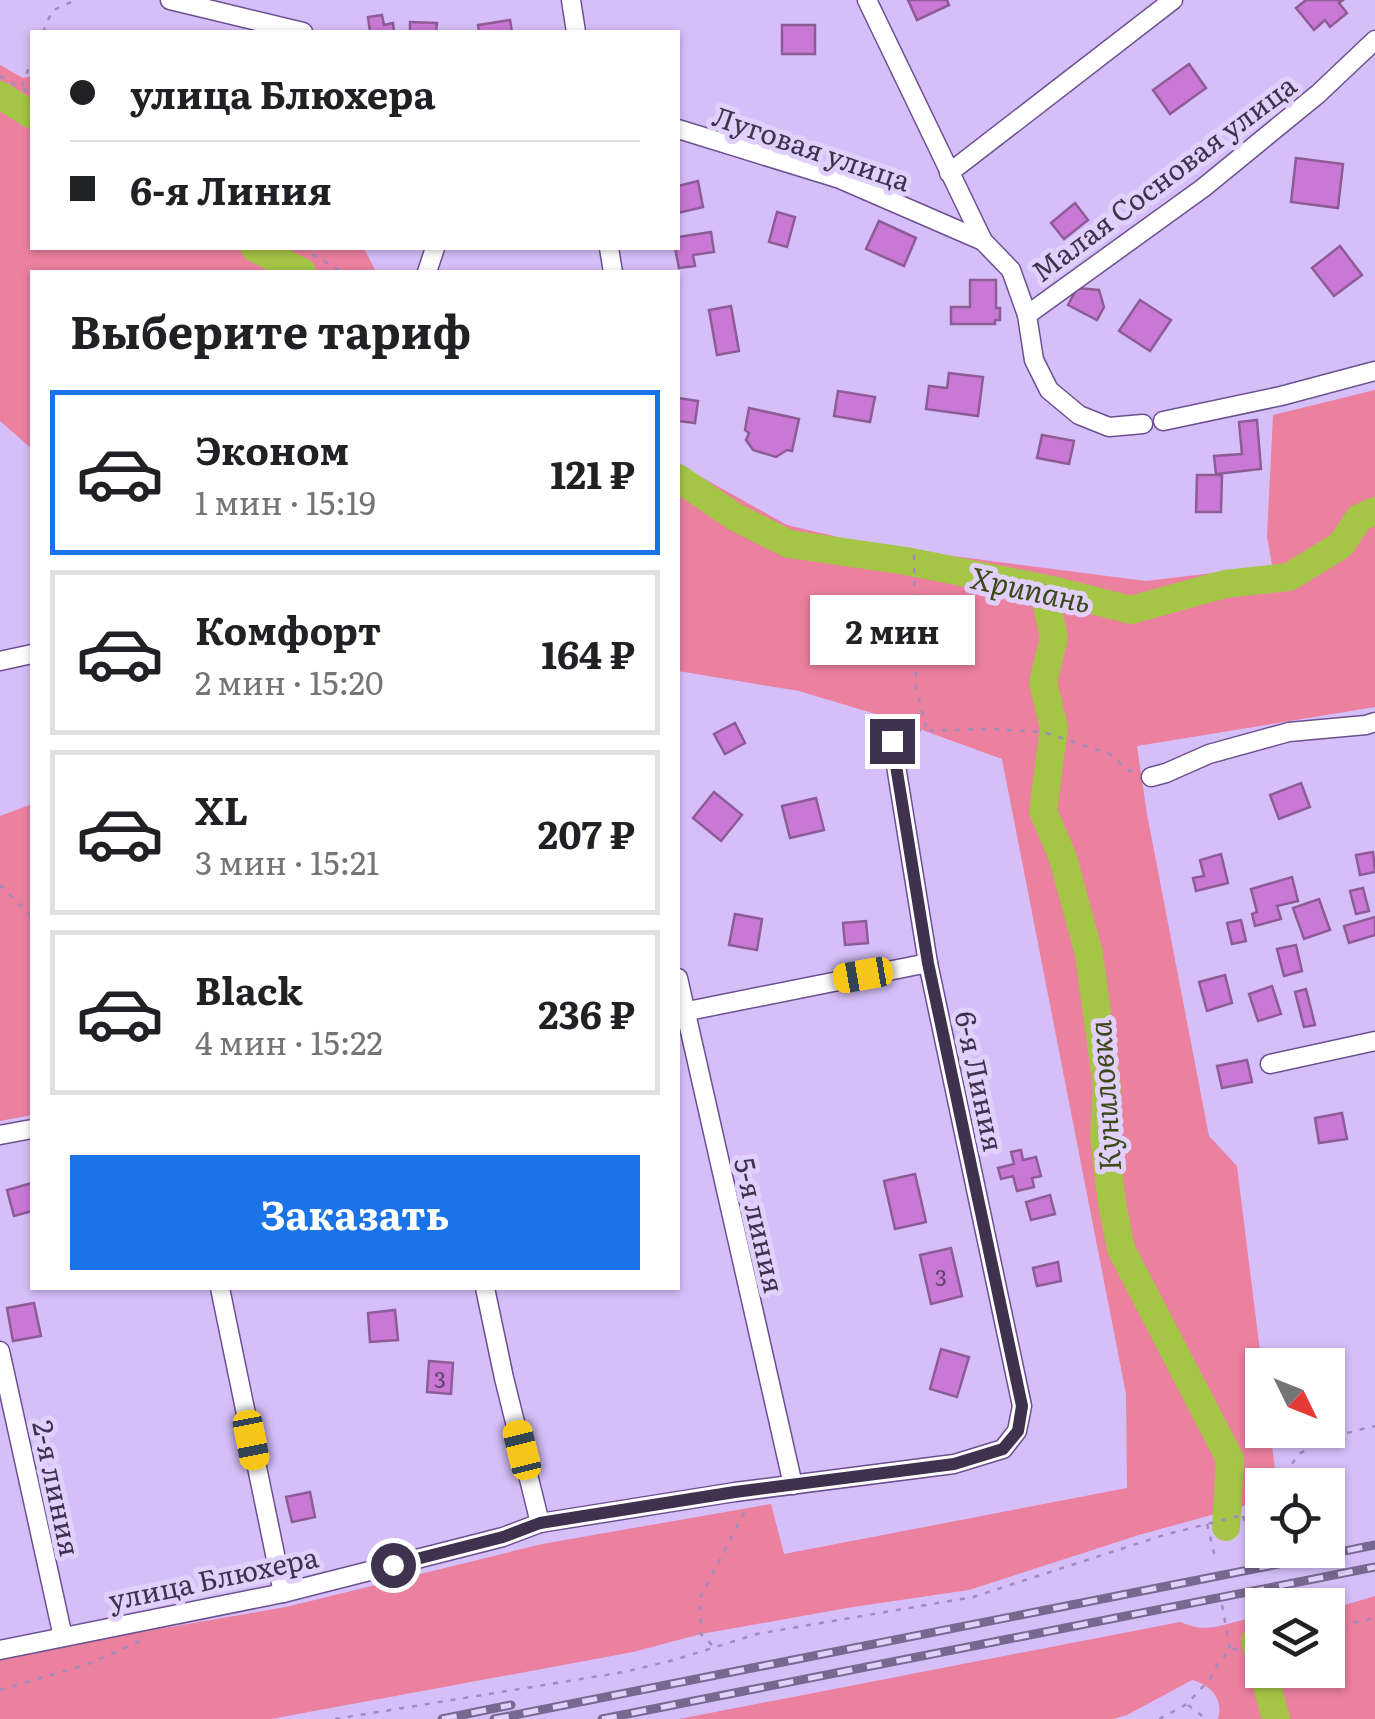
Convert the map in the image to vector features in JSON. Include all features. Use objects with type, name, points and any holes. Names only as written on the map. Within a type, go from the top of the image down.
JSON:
[{"type":"street","points":[[170,0],[295,30]]},
{"type":"street","points":[[571,0],[576,30]]},
{"type":"street","points":[[867,0],[984,242],[1011,270],[1027,314],[1034,360],[1050,390],[1079,415],[1108,427],[1143,424]]},
{"type":"street","points":[[949,172],[1173,0]]},
{"type":"street","name":"Малая Сосновая улица","points":[[1027,314],[1203,188],[1318,94],[1375,40]]},
{"type":"street","name":"Луговая улица","points":[[680,131],[840,179],[984,242]]},
{"type":"street","points":[[1163,421],[1375,371]]},
{"type":"street","points":[[0,661],[30,654]]},
{"type":"street","points":[[1151,776],[1209,754],[1289,732],[1375,722]]},
{"type":"street","name":"6-я Линия","points":[[892,741],[928,963],[1022,1406],[1018,1431]]},
{"type":"street","points":[[681,1013],[928,963]]},
{"type":"street","name":"5-я линия","points":[[681,1013],[793,1484]]},
{"type":"street","points":[[1270,1064],[1375,1041]]},
{"type":"street","points":[[0,1135],[30,1129]]},
{"type":"street","points":[[220,1290],[282,1592]]},
{"type":"street","points":[[484,1290],[540,1523]]},
{"type":"street","name":"2-я линия","points":[[0,1351],[63,1637]]},
{"type":"street","name":"улица Блюхера","points":[[0,1650],[282,1592],[503,1537],[540,1523],[756,1489],[954,1464],[1003,1449],[1018,1431]]},
{"type":"path","points":[[44,30],[52,10],[76,0]]},
{"type":"path","points":[[21,88],[30,64]]},
{"type":"path","points":[[0,76],[30,93]]},
{"type":"path","points":[[304,250],[339,270]]},
{"type":"path","points":[[914,555],[916,687],[926,730]]},
{"type":"path","points":[[892,741],[899,731],[992,728],[1044,732],[1110,754],[1128,770],[1151,776]]},
{"type":"path","points":[[0,885],[30,915]]},
{"type":"path","points":[[1289,1468],[1299,1454],[1326,1438],[1375,1426]]},
{"type":"path","points":[[714,1647],[701,1634],[700,1598],[756,1489]]},
{"type":"path","points":[[335,1719],[624,1672],[757,1634],[973,1597],[1207,1524],[1243,1515],[1245,1523]]},
{"type":"path","points":[[1207,1524],[1216,1561]]},
{"type":"path","points":[[1222,1604],[1230,1650]]},
{"type":"path","points":[[1345,1624],[1375,1618]]},
{"type":"path","points":[[0,1690],[90,1663],[156,1634]]},
{"type":"path","points":[[1159,1719],[1186,1704],[1230,1650],[1245,1647]]},
{"type":"path","points":[[1186,1704],[1206,1719]]},
{"type":"shaded area","points":[[0,65],[23,78],[30,76],[30,250],[365,250],[375,270],[30,270],[30,447],[0,421]]},
{"type":"shaded area","points":[[1375,390],[1375,707],[1137,746],[1209,1136],[1237,1166],[1260,1348],[1245,1348],[1245,1448],[1272,1448],[1275,1468],[1245,1468],[1245,1506],[969,1590],[701,1634],[633,1652],[271,1719],[0,1719],[0,1659],[286,1607],[542,1544],[771,1504],[784,1554],[1127,1488],[1126,1394],[1002,759],[799,691],[680,671],[680,465],[787,525],[876,546],[1146,581],[1272,566],[1267,536],[1273,415]]},
{"type":"shaded area","points":[[30,805],[30,1115],[0,1121],[0,816]]},
{"type":"shaded area","points":[[1375,1596],[1375,1719],[1218,1719],[1219,1705],[1214,1694],[1192,1680],[1113,1719],[679,1719],[1180,1622],[1205,1628],[1245,1620],[1245,1688],[1345,1688],[1345,1605]]},
{"type":"building","points":[[908,0],[947,0],[949,5],[917,20]]},
{"type":"building","points":[[1306,0],[1343,0],[1339,3],[1347,13],[1330,27],[1325,20],[1314,30],[1296,8]]},
{"type":"building","points":[[382,15],[384,25],[393,23],[394,30],[370,30],[368,17]]},
{"type":"building","points":[[510,20],[512,30],[479,30],[478,25]]},
{"type":"building","points":[[410,22],[437,23],[436,30],[410,30]]},
{"type":"building","points":[[782,25],[815,25],[815,54],[782,54]]},
{"type":"building","points":[[1189,64],[1206,88],[1170,114],[1153,90]]},
{"type":"building","points":[[1296,158],[1343,164],[1338,208],[1291,202]]},
{"type":"building","points":[[698,181],[703,207],[680,213],[680,186]]},
{"type":"building","points":[[1075,203],[1088,220],[1064,239],[1051,223]]},
{"type":"building","points":[[777,212],[795,217],[787,247],[769,242]]},
{"type":"building","points":[[879,221],[916,238],[904,266],[866,249]]},
{"type":"building","points":[[711,232],[714,252],[693,255],[695,266],[679,268],[675,250],[680,250],[680,237]]},
{"type":"building","points":[[1340,246],[1362,275],[1334,296],[1312,268]]},
{"type":"building","points":[[970,280],[996,280],[1000,320],[995,320],[995,324],[951,324],[951,307],[970,307]]},
{"type":"building","points":[[1077,288],[1099,290],[1104,307],[1097,320],[1068,305]]},
{"type":"building","points":[[1140,300],[1171,320],[1150,351],[1119,331]]},
{"type":"building","points":[[731,306],[739,351],[717,355],[709,310]]},
{"type":"building","points":[[949,373],[983,377],[978,416],[926,409],[929,386],[947,388]]},
{"type":"building","points":[[838,391],[875,397],[870,422],[834,416]]},
{"type":"building","points":[[680,398],[698,401],[695,423],[680,421]]},
{"type":"building","points":[[749,408],[799,419],[792,451],[776,457],[753,450],[745,430]]},
{"type":"building","points":[[1257,420],[1261,469],[1216,474],[1214,456],[1242,454],[1239,422]]},
{"type":"building","points":[[1042,435],[1074,441],[1069,464],[1037,458]]},
{"type":"building","points":[[1197,475],[1222,475],[1221,512],[1196,512]]},
{"type":"building","points":[[735,723],[745,743],[725,754],[714,734]]},
{"type":"building","points":[[1301,783],[1310,807],[1279,819],[1270,795]]},
{"type":"building","points":[[714,792],[742,815],[721,841],[693,818]]},
{"type":"building","points":[[816,798],[824,830],[790,838],[782,806]]},
{"type":"building","points":[[1373,852],[1375,872],[1360,875],[1356,855]]},
{"type":"building","points":[[1221,854],[1228,883],[1196,891],[1193,878],[1204,876],[1200,860]]},
{"type":"building","points":[[1292,877],[1298,901],[1277,906],[1281,919],[1255,926],[1252,914],[1257,912],[1251,889]]},
{"type":"building","points":[[1363,888],[1369,911],[1356,914],[1350,891]]},
{"type":"building","points":[[1319,899],[1330,930],[1304,939],[1293,908]]},
{"type":"building","points":[[735,914],[762,919],[757,950],[729,945]]},
{"type":"building","points":[[1375,917],[1375,935],[1349,943],[1344,926]]},
{"type":"building","points":[[1241,920],[1246,941],[1232,944],[1227,923]]},
{"type":"building","points":[[866,921],[868,943],[845,945],[843,923]]},
{"type":"building","points":[[1296,945],[1302,971],[1284,976],[1277,949]]},
{"type":"building","points":[[1225,975],[1232,1003],[1207,1011],[1199,982]]},
{"type":"building","points":[[1272,986],[1281,1014],[1258,1021],[1249,994]]},
{"type":"building","points":[[1306,989],[1315,1025],[1304,1027],[1295,992]]},
{"type":"building","points":[[1247,1060],[1252,1082],[1222,1088],[1217,1066]]},
{"type":"building","points":[[1342,1113],[1347,1139],[1319,1143],[1315,1118]]},
{"type":"building","points":[[1021,1150],[1023,1160],[1036,1157],[1041,1176],[1032,1178],[1034,1187],[1017,1191],[1013,1176],[1001,1179],[998,1168],[1014,1164],[1011,1152]]},
{"type":"building","points":[[915,1174],[926,1222],[895,1229],[884,1181]]},
{"type":"building","points":[[30,1184],[30,1212],[14,1216],[7,1190]]},
{"type":"building","points":[[1050,1195],[1055,1214],[1031,1220],[1026,1202]]},
{"type":"building","points":[[951,1248],[962,1296],[931,1304],[920,1255]]},
{"type":"building","points":[[1058,1262],[1061,1281],[1037,1286],[1033,1268]]},
{"type":"building","points":[[34,1303],[41,1336],[13,1341],[7,1308]]},
{"type":"building","points":[[395,1310],[398,1340],[370,1342],[368,1313]]},
{"type":"building","points":[[941,1349],[969,1357],[957,1397],[930,1389]]},
{"type":"building","points":[[429,1361],[453,1363],[451,1394],[427,1392]]},
{"type":"building","points":[[310,1492],[315,1517],[292,1522],[286,1497]]},
{"type":"waterway","name":"Хрипань","points":[[0,95],[30,114]]},
{"type":"waterway","name":"Хрипань","points":[[259,250],[298,270]]},
{"type":"waterway","name":"Хрипань","points":[[680,479],[735,517],[789,544],[906,561],[1131,610],[1225,584],[1289,577],[1341,545],[1359,518],[1375,511]]},
{"type":"waterway","name":"Куниловка","points":[[1057,591],[1047,606],[1054,638],[1043,682],[1054,728],[1043,811],[1063,858],[1089,954],[1107,1087],[1104,1137],[1112,1203],[1121,1249],[1230,1459],[1226,1527]]},
{"type":"waterway","name":"Куниловка","points":[[1268,1688],[1276,1719]]},
{"type":"railway","points":[[494,1719],[1375,1545]]},
{"type":"railway","points":[[602,1719],[1375,1567]]},
{"type":"railway","points":[[442,1719],[511,1705]]},
{"type":"route","points":[[393,1565],[503,1537],[540,1523],[735,1492],[954,1464],[1003,1449],[1018,1431],[1022,1406],[928,963],[892,741]]}]
